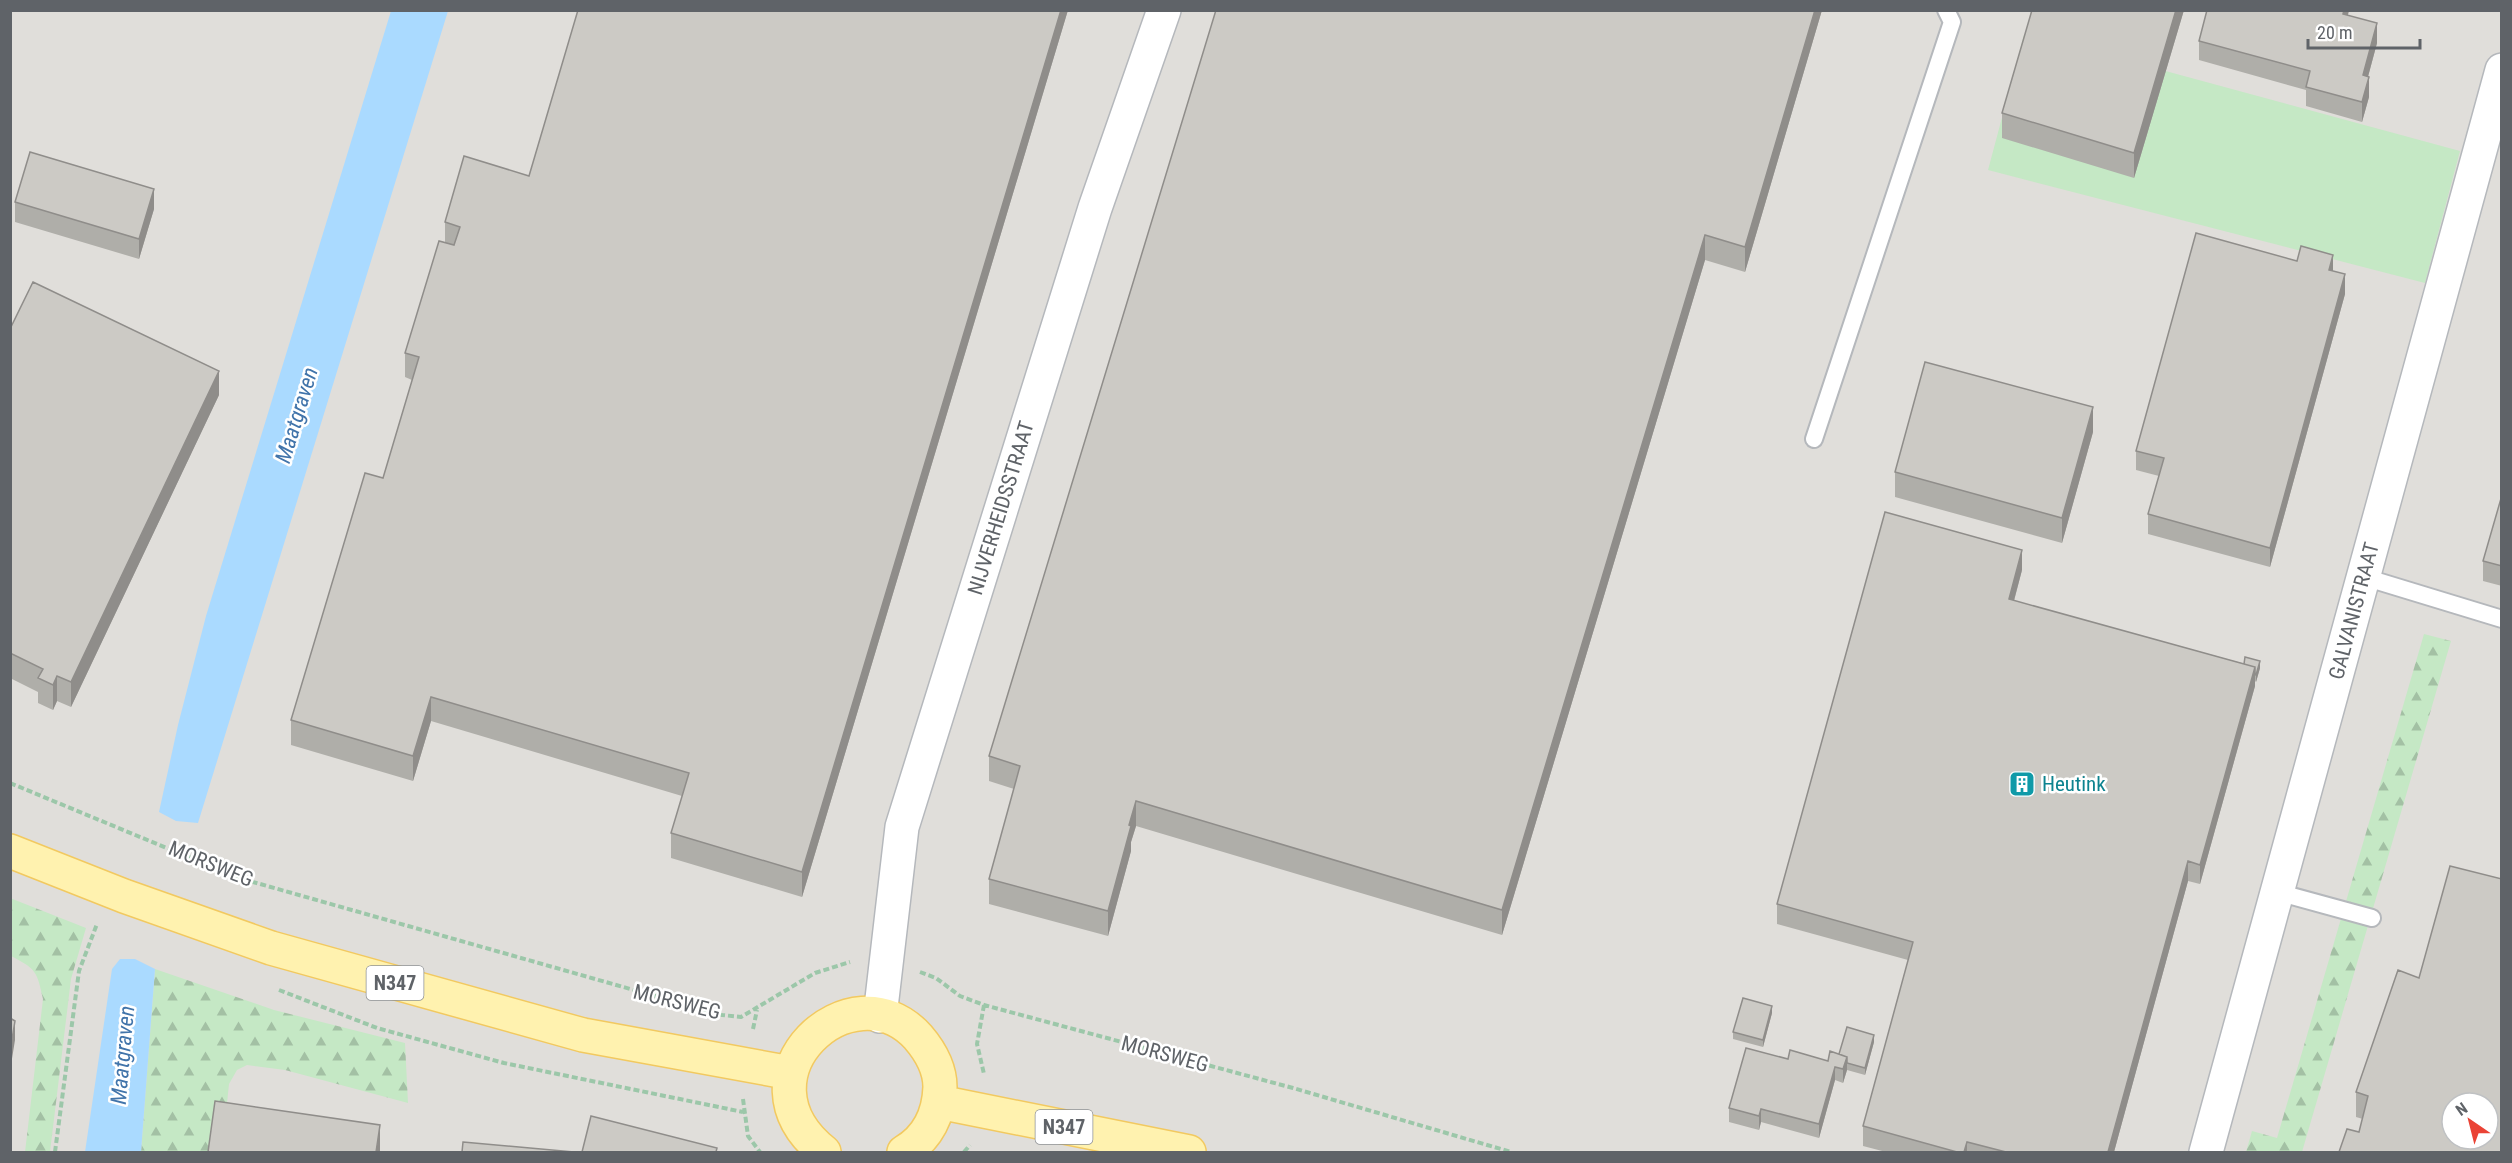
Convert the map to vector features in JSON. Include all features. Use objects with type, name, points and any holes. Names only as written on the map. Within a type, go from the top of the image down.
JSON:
[{"type":"main road","name":"N347","points":[[10,851],[123,896],[271,948],[583,1035],[791,1073]]},
{"type":"main road","points":[[824,1152],[810,1142],[799,1126],[789,1091],[791,1073],[798,1054],[809,1039],[824,1026],[851,1016],[880,1016],[906,1028],[927,1047],[936,1064],[940,1083],[939,1102],[934,1120],[924,1136],[904,1152]]},
{"type":"main road","name":"N347","points":[[939,1102],[1189,1152]]},
{"type":"street","name":"NIJVERHEIDSSTRAAT","points":[[880,1016],[902,827],[1095,208],[1164,10]]},
{"type":"street","name":"GALVANISTRAAT","points":[[2206,1152],[2502,70]]},
{"type":"lane","points":[[1814,439],[1952,22],[1946,10]]},
{"type":"lane","points":[[2364,577],[2502,619]]},
{"type":"lane","points":[[2277,892],[2372,918]]},
{"type":"path","name":"MORSWEG","points":[[10,783],[250,881],[722,1015],[741,1017],[815,973],[846,963],[886,958],[936,978],[960,996],[984,1005],[1293,1088],[1511,1152]]},
{"type":"path","points":[[55,1152],[79,972],[99,920]]},
{"type":"shaded area","points":[[10,11],[2501,11],[2501,1152],[11,1152]]},
{"type":"green space","points":[[2024,35],[2055,41],[2460,151],[2425,283],[1988,170]]},
{"type":"green space","points":[[2424,634],[2451,641],[2302,1152],[2246,1152],[2252,1131],[2277,1138]]},
{"type":"green space","points":[[10,898],[86,928],[71,979],[50,1152],[25,1152],[43,999],[34,972],[26,964],[11,956]]},
{"type":"green space","points":[[155,969],[274,1010],[405,1043],[408,1103],[285,1070],[247,1065],[237,1070],[229,1084],[222,1152],[141,1152]]},
{"type":"water","name":"Maatgraven","points":[[391,11],[448,11],[198,823],[176,821],[159,812],[178,725],[206,616]]},
{"type":"water","name":"Maatgraven","points":[[120,959],[135,959],[155,969],[141,1152],[85,1152],[112,969]]},
{"type":"building","points":[[578,10],[1061,10],[802,872],[671,833],[689,773],[431,697],[413,756],[291,720],[365,473],[383,478],[419,357],[405,353],[439,241],[454,245],[460,227],[445,222],[464,156],[529,176]]},
{"type":"building","points":[[1216,10],[1815,10],[1745,247],[1705,235],[1502,910],[1136,801],[1108,911],[989,879],[1020,766],[989,756]]},
{"type":"building","points":[[2032,10],[2176,10],[2134,153],[2002,113]]},
{"type":"building","points":[[2207,10],[2344,10],[2343,14],[2377,23],[2363,75],[2369,77],[2362,102],[2306,87],[2310,71],[2199,41]]},
{"type":"building","points":[[30,152],[154,189],[139,239],[15,202]]},
{"type":"building","points":[[2196,233],[2297,261],[2301,246],[2333,255],[2329,270],[2345,274],[2270,548],[2148,514],[2164,458],[2136,451]]},
{"type":"building","points":[[33,282],[219,371],[71,682],[57,676],[53,685],[38,678],[43,669],[10,653],[10,329]]},
{"type":"building","points":[[1925,362],[2093,407],[2062,518],[1895,472]]},
{"type":"building","points":[[2502,495],[2502,566],[2483,561]]},
{"type":"building","name":"Heutink","points":[[1885,512],[2022,550],[2009,599],[2255,667],[2200,865],[2188,861],[2108,1152],[2006,1152],[1967,1142],[1964,1152],[1957,1152],[1863,1126],[1913,942],[1777,904]]},
{"type":"building","points":[[2245,657],[2260,661],[2256,675],[2255,667],[2244,664]]},
{"type":"building","points":[[2450,866],[2502,879],[2502,1152],[2339,1152],[2347,1129],[2359,1132],[2368,1096],[2356,1092],[2398,970],[2419,978]]},
{"type":"building","points":[[1743,998],[1772,1006],[1763,1040],[1733,1032]]},
{"type":"building","points":[[10,1018],[15,1021],[10,1051]]},
{"type":"building","points":[[1847,1027],[1874,1035],[1865,1068],[1847,1063],[1847,1057],[1839,1054]]},
{"type":"building","points":[[1746,1048],[1788,1059],[1790,1050],[1828,1061],[1830,1051],[1847,1057],[1843,1069],[1835,1067],[1819,1124],[1761,1109],[1759,1116],[1729,1108]]},
{"type":"building","points":[[215,1101],[380,1125],[376,1152],[208,1152]]},
{"type":"building","points":[[591,1116],[717,1148],[716,1152],[582,1152]]},
{"type":"building","points":[[463,1142],[574,1152],[462,1152]]},
{"type":"place","name":"Heutink","points":[[2022,784]]}]
